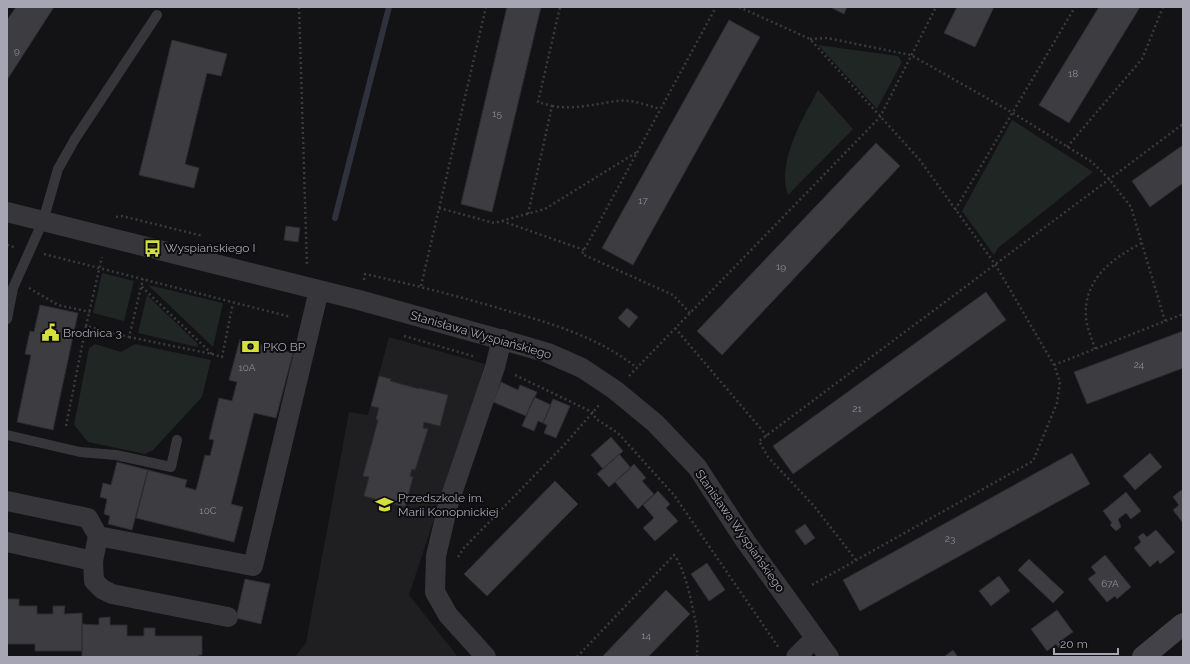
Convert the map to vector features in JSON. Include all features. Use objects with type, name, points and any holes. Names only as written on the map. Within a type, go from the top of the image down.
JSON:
[{"type":"street","name":"Stanisława Wyspiańskiego","points":[[7,212],[359,300],[548,353],[582,368],[615,390],[656,423],[697,467],[746,542],[829,657]]},
{"type":"street","points":[[98,536],[253,566],[319,290]]},
{"type":"street","points":[[486,657],[448,615],[435,592],[436,556],[448,505],[495,367],[502,339]]},
{"type":"street","points":[[7,501],[88,518],[98,536],[93,561],[94,582],[102,589],[112,594],[228,617]]},
{"type":"street","points":[[7,542],[93,561]]},
{"type":"street","points":[[1143,657],[1183,624]]},
{"type":"street","points":[[788,654],[815,638]]},
{"type":"lane","points":[[7,320],[13,288],[43,221],[58,169],[75,139],[157,15]]},
{"type":"lane","points":[[7,435],[80,452],[116,455],[171,467],[177,440]]},
{"type":"path","points":[[299,7],[307,274]]},
{"type":"path","points":[[421,286],[486,7]]},
{"type":"path","points":[[560,7],[538,102],[566,108],[589,107],[618,101],[629,101],[660,109]]},
{"type":"path","points":[[690,313],[672,295],[582,254],[716,7]]},
{"type":"path","points":[[739,7],[810,39],[880,118],[919,159],[995,264],[1054,365],[1060,382],[1057,403],[1033,461],[810,586]]},
{"type":"path","points":[[456,561],[463,549],[565,444],[592,412],[637,368],[880,118],[936,7]]},
{"type":"path","points":[[955,210],[1075,7]]},
{"type":"path","points":[[1067,147],[1142,59],[1163,7]]},
{"type":"path","points":[[810,39],[827,38],[911,56],[1013,113],[1092,162],[1109,179],[1131,207],[1165,321]]},
{"type":"path","points":[[528,214],[552,106]]},
{"type":"path","points":[[856,560],[814,506],[768,457],[759,441],[1183,124]]},
{"type":"path","points":[[440,208],[494,223],[528,214],[545,209],[637,152]]},
{"type":"path","points":[[501,221],[584,250]]},
{"type":"path","points":[[1094,349],[1086,319],[1088,300],[1097,275],[1119,255],[1142,243]]},
{"type":"path","points":[[7,245],[311,322]]},
{"type":"path","points":[[66,426],[100,263]]},
{"type":"path","points":[[359,300],[365,274],[421,286],[569,330],[621,354],[637,368]]},
{"type":"path","points":[[129,338],[143,280]]},
{"type":"path","points":[[16,281],[58,305],[90,312]]},
{"type":"path","points":[[141,286],[212,354]]},
{"type":"path","points":[[86,326],[129,338],[222,357],[233,303]]},
{"type":"path","points":[[1054,365],[1183,314]]},
{"type":"path","points":[[675,328],[721,380],[767,436]]},
{"type":"path","points":[[397,334],[486,360],[495,367],[549,390],[592,412],[596,419],[618,433],[674,495],[788,654]]},
{"type":"path","points":[[577,657],[674,555],[678,560],[684,579],[697,630],[697,657]]},
{"type":"shaded area","points":[[818,45],[898,56],[902,62],[877,109]]},
{"type":"shaded area","points":[[818,90],[853,129],[788,195],[785,182],[788,155],[805,114]]},
{"type":"shaded area","points":[[1012,120],[1093,172],[998,248],[994,255],[962,211]]},
{"type":"shaded area","points":[[102,273],[134,281],[124,321],[93,313]]},
{"type":"shaded area","points":[[148,285],[223,303],[213,347]]},
{"type":"shaded area","points":[[147,295],[198,344],[197,347],[138,333]]},
{"type":"shaded area","name":"Przedszkole im. Marii Konopnickiej","points":[[389,337],[485,364],[409,595],[458,657],[295,657],[306,643],[349,412],[368,415]]},
{"type":"shaded area","points":[[95,344],[121,352],[135,344],[211,360],[202,397],[153,450],[145,454],[88,442],[74,425],[89,348]]},
{"type":"building","points":[[16,7],[54,7],[7,80],[7,20]]},
{"type":"building","points":[[507,7],[541,7],[492,212],[461,204]]},
{"type":"building","points":[[830,7],[847,7],[844,14]]},
{"type":"building","points":[[957,7],[994,7],[975,47],[944,33]]},
{"type":"building","points":[[1099,7],[1140,7],[1069,123],[1039,105]]},
{"type":"building","points":[[729,20],[760,37],[633,265],[602,248]]},
{"type":"building","points":[[172,40],[227,54],[221,76],[207,73],[185,164],[199,168],[194,188],[139,175]]},
{"type":"building","points":[[876,143],[900,166],[722,355],[697,331]]},
{"type":"building","points":[[1183,145],[1183,183],[1150,207],[1132,181]]},
{"type":"building","points":[[286,226],[300,228],[298,242],[284,240]]},
{"type":"building","points":[[986,292],[1006,320],[793,474],[773,446]]},
{"type":"building","points":[[40,305],[78,313],[53,430],[17,422],[31,355],[25,354],[30,331],[34,332]]},
{"type":"building","points":[[627,308],[638,317],[629,328],[618,318]]},
{"type":"building","points":[[1183,331],[1183,368],[1087,404],[1074,372]]},
{"type":"building","points":[[240,339],[293,353],[276,418],[254,413],[231,504],[243,507],[234,542],[136,518],[148,470],[187,480],[185,487],[196,490],[205,455],[210,456],[214,440],[209,439],[219,398],[232,401],[237,382],[229,380]]},
{"type":"building","points":[[379,376],[391,379],[390,381],[419,389],[448,395],[440,426],[424,422],[423,428],[428,429],[415,470],[412,469],[410,476],[413,477],[405,507],[364,496],[369,477],[363,476],[378,420],[376,419],[379,408],[371,406]]},
{"type":"building","points":[[501,382],[518,390],[520,385],[537,392],[526,416],[493,402]]},
{"type":"building","points":[[534,397],[551,405],[543,423],[538,421],[534,431],[522,426]]},
{"type":"building","points":[[553,399],[570,406],[556,438],[544,433],[547,425],[543,423]]},
{"type":"building","points":[[611,437],[623,451],[603,469],[591,455]]},
{"type":"building","points":[[1072,453],[1090,484],[860,611],[843,580]]},
{"type":"building","points":[[1150,453],[1162,467],[1135,490],[1123,476]]},
{"type":"building","points":[[619,454],[631,468],[609,487],[597,474]]},
{"type":"building","points":[[117,462],[148,470],[132,530],[108,524],[110,516],[104,514],[107,499],[100,497],[103,483],[111,485]]},
{"type":"building","points":[[634,464],[646,478],[642,481],[654,494],[638,509],[615,482]]},
{"type":"building","points":[[555,481],[578,504],[487,596],[464,574]]},
{"type":"building","points":[[1181,490],[1183,493],[1183,523],[1173,510],[1179,505],[1173,497]]},
{"type":"building","points":[[658,491],[670,504],[666,508],[678,521],[655,541],[643,528],[654,518],[643,505]]},
{"type":"building","points":[[1126,492],[1141,511],[1131,519],[1126,513],[1118,519],[1121,527],[1116,531],[1110,525],[1112,523],[1103,511]]},
{"type":"building","points":[[805,524],[815,538],[805,545],[795,531]]},
{"type":"building","points":[[1156,530],[1175,552],[1160,564],[1158,560],[1150,567],[1134,548],[1141,542],[1138,537],[1143,533],[1147,537]]},
{"type":"building","points":[[1105,555],[1131,587],[1117,599],[1115,596],[1107,602],[1088,579],[1096,573],[1091,567]]},
{"type":"building","points":[[1029,559],[1064,592],[1053,603],[1018,570]]},
{"type":"building","points":[[707,563],[725,590],[709,601],[691,574]]},
{"type":"building","points":[[999,576],[1010,591],[991,606],[979,591]]},
{"type":"building","points":[[245,579],[270,584],[261,624],[236,618]]},
{"type":"building","points":[[666,590],[690,614],[648,657],[602,657]]},
{"type":"building","points":[[7,599],[19,599],[19,606],[37,606],[37,614],[53,614],[53,606],[65,606],[64,614],[82,613],[82,651],[35,651],[35,644],[7,644]]},
{"type":"building","points":[[1057,610],[1073,632],[1063,639],[1067,644],[1060,650],[1056,644],[1047,651],[1031,629]]},
{"type":"building","points":[[110,617],[110,625],[127,625],[127,636],[144,636],[144,628],[155,628],[155,636],[202,636],[202,655],[199,655],[199,657],[82,657],[82,624],[99,625],[99,618]]},
{"type":"building","points":[[953,650],[958,657],[944,657]]},
{"type":"waterway","points":[[335,218],[389,7]]},
{"type":"place","name":"Wyspiańskiego I","points":[[152,248]]},
{"type":"place","name":"Brodnica 3","points":[[50,333]]},
{"type":"place","name":"PKO BP","points":[[250,347]]},
{"type":"place","name":"Przedszkole im. Marii Konopnickiej","points":[[385,505]]}]
